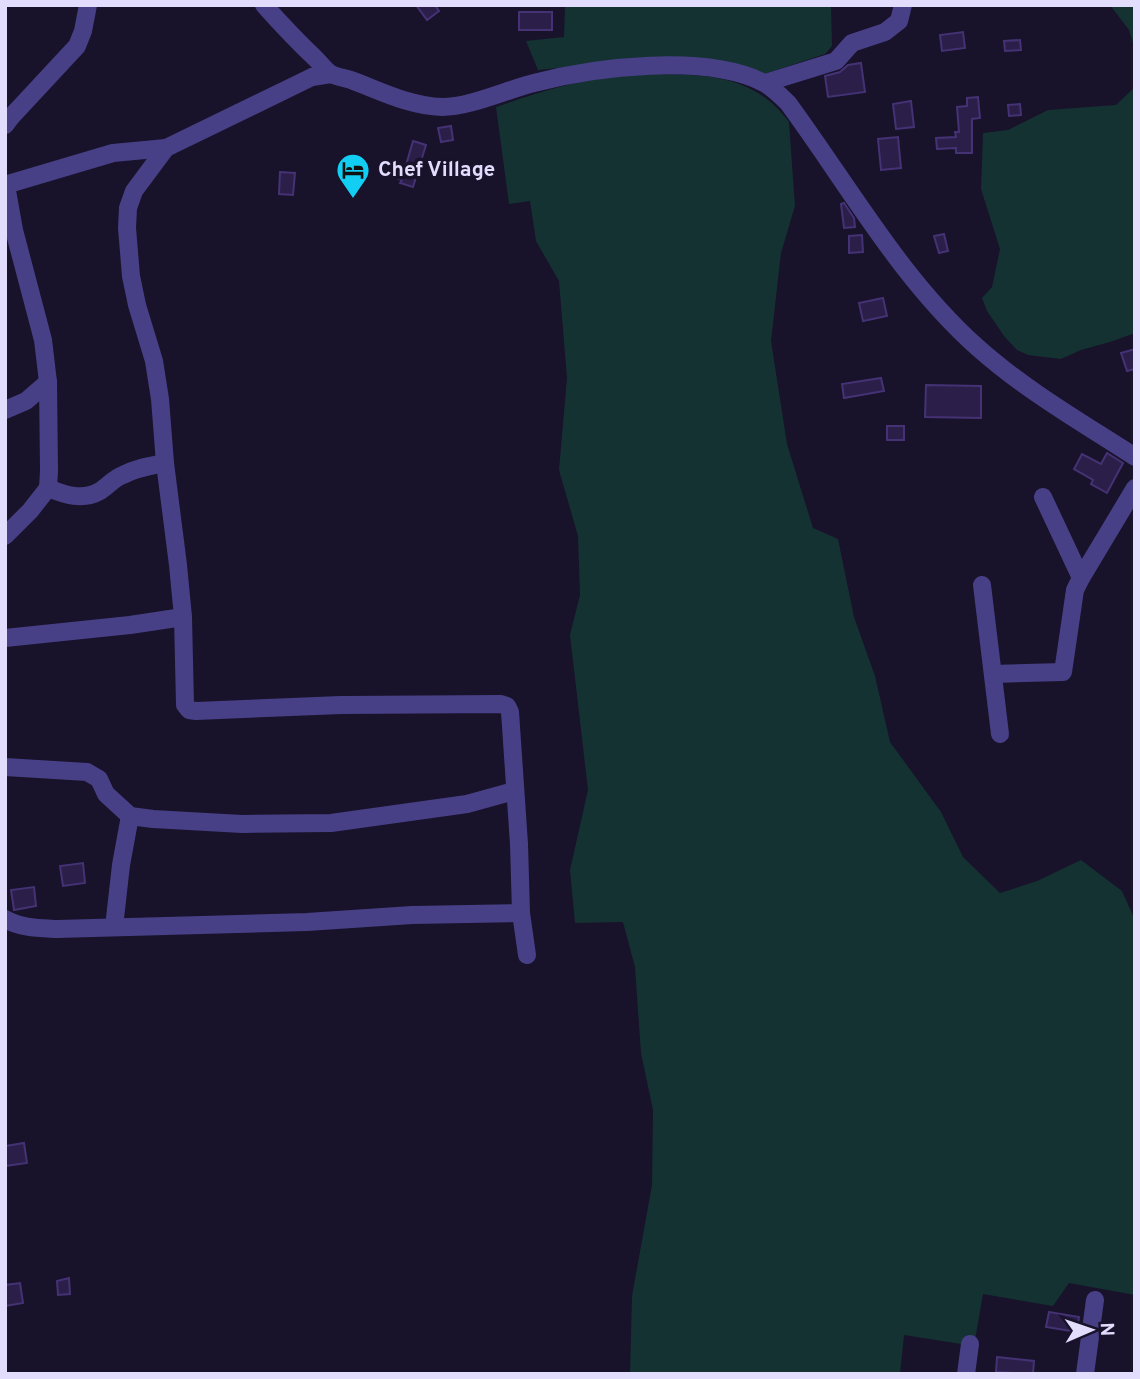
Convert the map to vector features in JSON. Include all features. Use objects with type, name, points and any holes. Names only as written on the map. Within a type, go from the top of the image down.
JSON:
[{"type":"street","points":[[5,125],[77,46],[88,5]]},
{"type":"street","points":[[264,5],[331,74]]},
{"type":"street","points":[[765,83],[836,61],[852,43],[885,32],[900,21],[903,5]]},
{"type":"street","points":[[5,536],[48,488],[48,382],[43,340],[14,230],[6,185],[113,153],[166,148],[312,77],[331,74],[425,106],[443,107],[458,106],[536,83],[640,66],[701,66],[747,76],[765,83],[788,103],[904,268],[946,316],[976,346],[1020,383],[1135,457]]},
{"type":"street","points":[[166,148],[134,191],[128,208],[127,228],[131,276],[154,361],[160,399],[183,617],[184,705],[189,710],[196,711],[341,705],[507,706],[510,712],[520,844],[521,913],[527,955]]},
{"type":"street","points":[[5,410],[26,401],[48,382]]},
{"type":"street","points":[[48,488],[71,496],[86,496],[99,491],[120,475],[165,463]]},
{"type":"street","points":[[993,674],[1063,671],[1075,590],[1135,488]]},
{"type":"street","points":[[1043,497],[1081,578]]},
{"type":"street","points":[[982,585],[1000,734]]},
{"type":"street","points":[[5,638],[183,617]]},
{"type":"street","points":[[5,767],[88,772],[99,779],[106,794],[130,816],[242,824],[331,823],[467,804],[514,791]]},
{"type":"street","points":[[114,927],[130,816]]},
{"type":"street","points":[[5,919],[11,923],[57,929],[521,913]]},
{"type":"street","points":[[1085,1374],[1095,1300]]},
{"type":"street","points":[[966,1374],[970,1344]]},
{"type":"green space","points":[[565,5],[831,5],[832,46],[825,54],[761,75],[648,59],[538,70],[526,41],[564,37]]},
{"type":"green space","points":[[1110,5],[1135,5],[1135,49],[1129,30]]},
{"type":"green space","points":[[655,74],[712,77],[745,86],[775,106],[789,122],[795,206],[781,253],[771,341],[787,444],[813,528],[838,539],[854,617],[875,676],[890,742],[941,812],[963,857],[1000,893],[1037,881],[1081,860],[1122,891],[1135,920],[1135,1295],[1069,1283],[1053,1306],[983,1294],[974,1346],[904,1335],[900,1374],[630,1374],[632,1296],[652,1185],[653,1110],[641,1053],[635,967],[623,922],[575,923],[570,870],[588,790],[570,635],[580,595],[578,536],[559,470],[567,378],[559,281],[536,241],[530,201],[509,204],[496,107],[582,82],[617,76]]},
{"type":"green space","points":[[1135,87],[1135,333],[1061,359],[1028,355],[1017,350],[1004,336],[987,311],[982,298],[992,287],[1000,249],[981,189],[983,133],[1008,130],[1048,110],[1116,105]]},
{"type":"building","points":[[416,5],[435,5],[439,11],[427,20]]},
{"type":"building","points":[[519,12],[552,12],[552,30],[519,30]]},
{"type":"building","points":[[963,32],[965,48],[942,51],[940,35]]},
{"type":"building","points":[[1020,40],[1021,50],[1005,51],[1004,41]]},
{"type":"building","points":[[861,63],[865,92],[828,97],[825,76],[840,72],[848,65]]},
{"type":"building","points":[[978,97],[980,118],[972,119],[972,153],[956,153],[956,148],[937,149],[936,138],[956,137],[955,132],[959,132],[957,107],[967,106],[967,98]]},
{"type":"building","points":[[911,101],[914,127],[896,129],[893,104]]},
{"type":"building","points":[[1020,104],[1021,115],[1009,116],[1008,105]]},
{"type":"building","points":[[451,126],[453,140],[441,142],[438,128]]},
{"type":"building","points":[[898,137],[901,168],[881,170],[878,139]]},
{"type":"building","points":[[413,141],[426,145],[413,187],[388,175],[392,161],[406,165]]},
{"type":"building","points":[[280,172],[295,173],[293,195],[279,194]]},
{"type":"building","points":[[844,203],[854,218],[855,227],[844,228],[841,204]]},
{"type":"building","points":[[944,234],[948,251],[939,253],[934,236]]},
{"type":"building","points":[[862,235],[863,252],[849,253],[849,236]]},
{"type":"building","points":[[883,298],[887,316],[863,321],[859,303]]},
{"type":"building","points":[[1135,349],[1135,369],[1127,371],[1121,353]]},
{"type":"building","points":[[881,378],[884,391],[844,398],[842,384]]},
{"type":"building","points":[[926,385],[981,386],[981,418],[925,417]]},
{"type":"building","points":[[887,426],[904,426],[904,440],[887,440]]},
{"type":"building","points":[[1107,453],[1123,463],[1107,493],[1091,484],[1093,480],[1074,469],[1082,454],[1101,464]]},
{"type":"building","points":[[83,863],[85,883],[63,886],[60,866]]},
{"type":"building","points":[[34,887],[36,906],[14,910],[11,890]]},
{"type":"building","points":[[24,1143],[27,1163],[5,1166],[5,1146]]},
{"type":"building","points":[[69,1278],[70,1294],[58,1295],[57,1281]]},
{"type":"building","points":[[20,1283],[23,1303],[5,1306],[5,1285]]},
{"type":"building","points":[[1049,1312],[1079,1317],[1077,1332],[1046,1327]]},
{"type":"building","points":[[997,1357],[1034,1361],[1033,1374],[996,1372]]},
{"type":"place","name":"Chef Village","points":[[353,200]]}]
